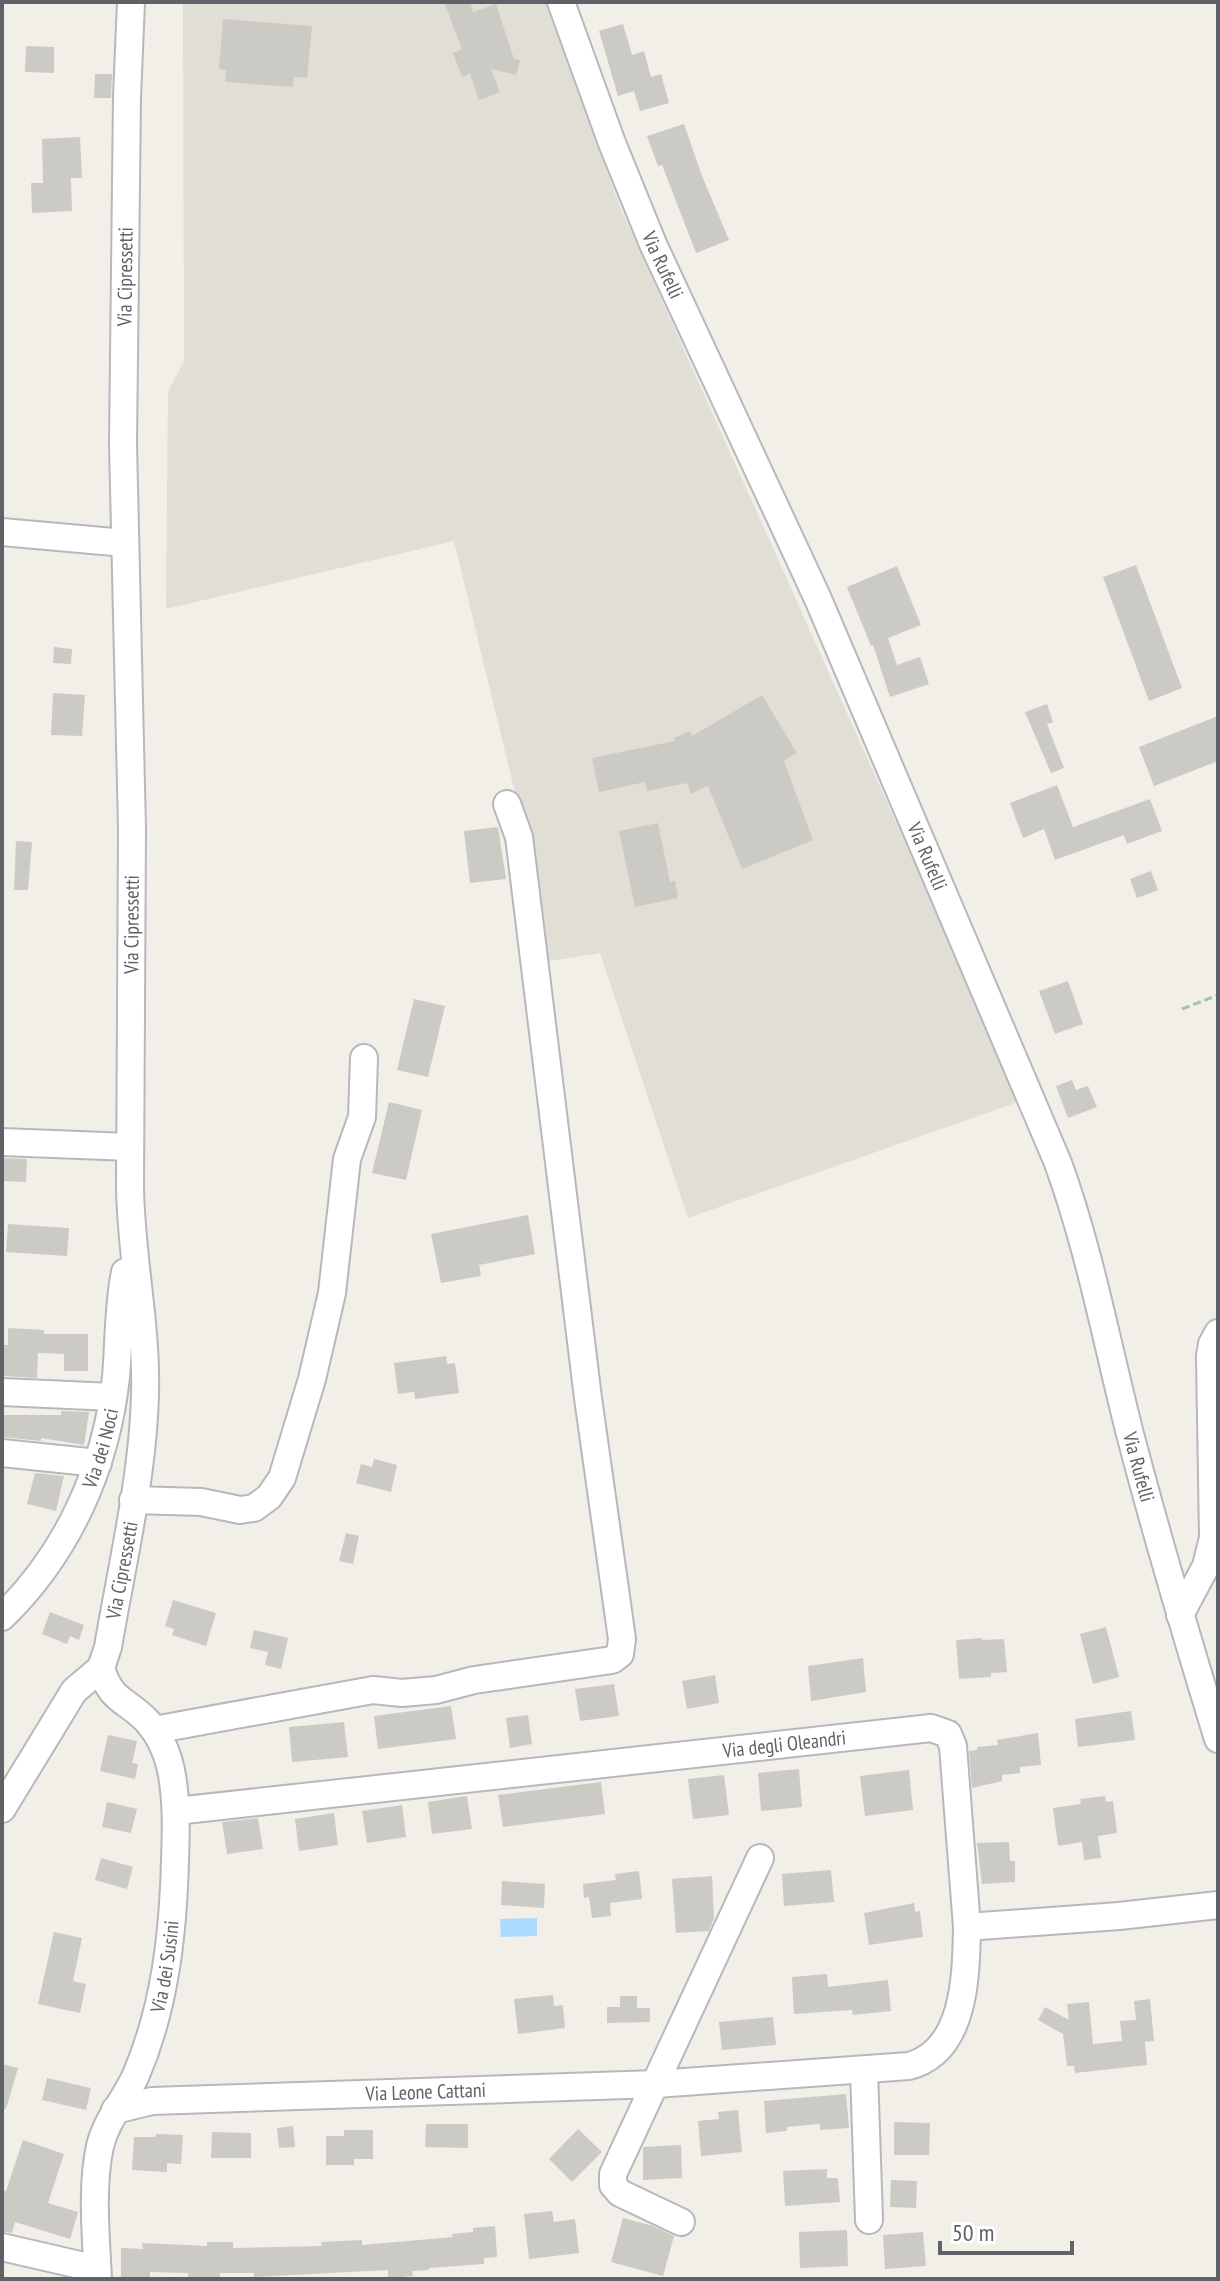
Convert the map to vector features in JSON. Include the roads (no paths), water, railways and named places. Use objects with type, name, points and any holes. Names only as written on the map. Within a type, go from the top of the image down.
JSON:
[{"type":"street","name":"Via Cipressetti","points":[[101,1668],[108,1647],[133,1500],[145,1395],[145,1362],[134,1256],[130,1147],[132,844],[123,430],[125,186],[131,2]]},
{"type":"street","name":"Via Rufelli","points":[[561,2],[643,221],[818,599],[1058,1163],[1078,1225],[1130,1435],[1218,1739]]},
{"type":"street","points":[[2,532],[125,543]]},
{"type":"street","points":[[154,1730],[373,1690],[402,1693],[436,1690],[474,1680],[612,1660],[620,1654],[622,1639],[588,1398],[519,837],[507,804]]},
{"type":"street","points":[[133,1500],[201,1502],[240,1510],[254,1508],[269,1497],[282,1478],[312,1379],[332,1293],[347,1159],[362,1117],[364,1058]]},
{"type":"street","points":[[2,1142],[130,1147]]},
{"type":"street","name":"Via dei Noci","points":[[2,1617],[33,1583],[60,1545],[98,1463],[113,1397],[123,1280],[127,1265],[134,1256]]},
{"type":"street","points":[[1180,1615],[1206,1566],[1213,1538],[1210,1356],[1218,1333]]},
{"type":"street","points":[[2,1392],[113,1397]]},
{"type":"street","points":[[2,1453],[98,1463]]},
{"type":"street","points":[[2,1809],[74,1691],[101,1668]]},
{"type":"street","name":"Via dei Susini","points":[[98,2274],[96,2170],[103,2137],[134,2079],[160,1997],[169,1954],[174,1899],[176,1811],[167,1757],[154,1730],[144,1718],[112,1694],[101,1668]]},
{"type":"street","name":"Via degli Oleandri","points":[[176,1811],[938,1729],[948,1734],[953,1746],[967,1927]]},
{"type":"street","points":[[681,2222],[629,2199],[613,2185],[614,2169],[760,1858]]},
{"type":"street","points":[[967,1927],[1218,1905]]},
{"type":"street","name":"Via Leone Cattani","points":[[115,2110],[143,2102],[656,2084],[914,2065],[925,2061],[938,2049],[951,2027],[963,1993],[967,1927]]},
{"type":"street","points":[[864,2071],[869,2220]]},
{"type":"street","name":"Via Leone Cattani","points":[[134,2079],[164,2094],[197,2101]]},
{"type":"street","points":[[2,2247],[98,2274]]},
{"type":"water","points":[[537,1918],[537,1936],[501,1937],[500,1919]]}]
